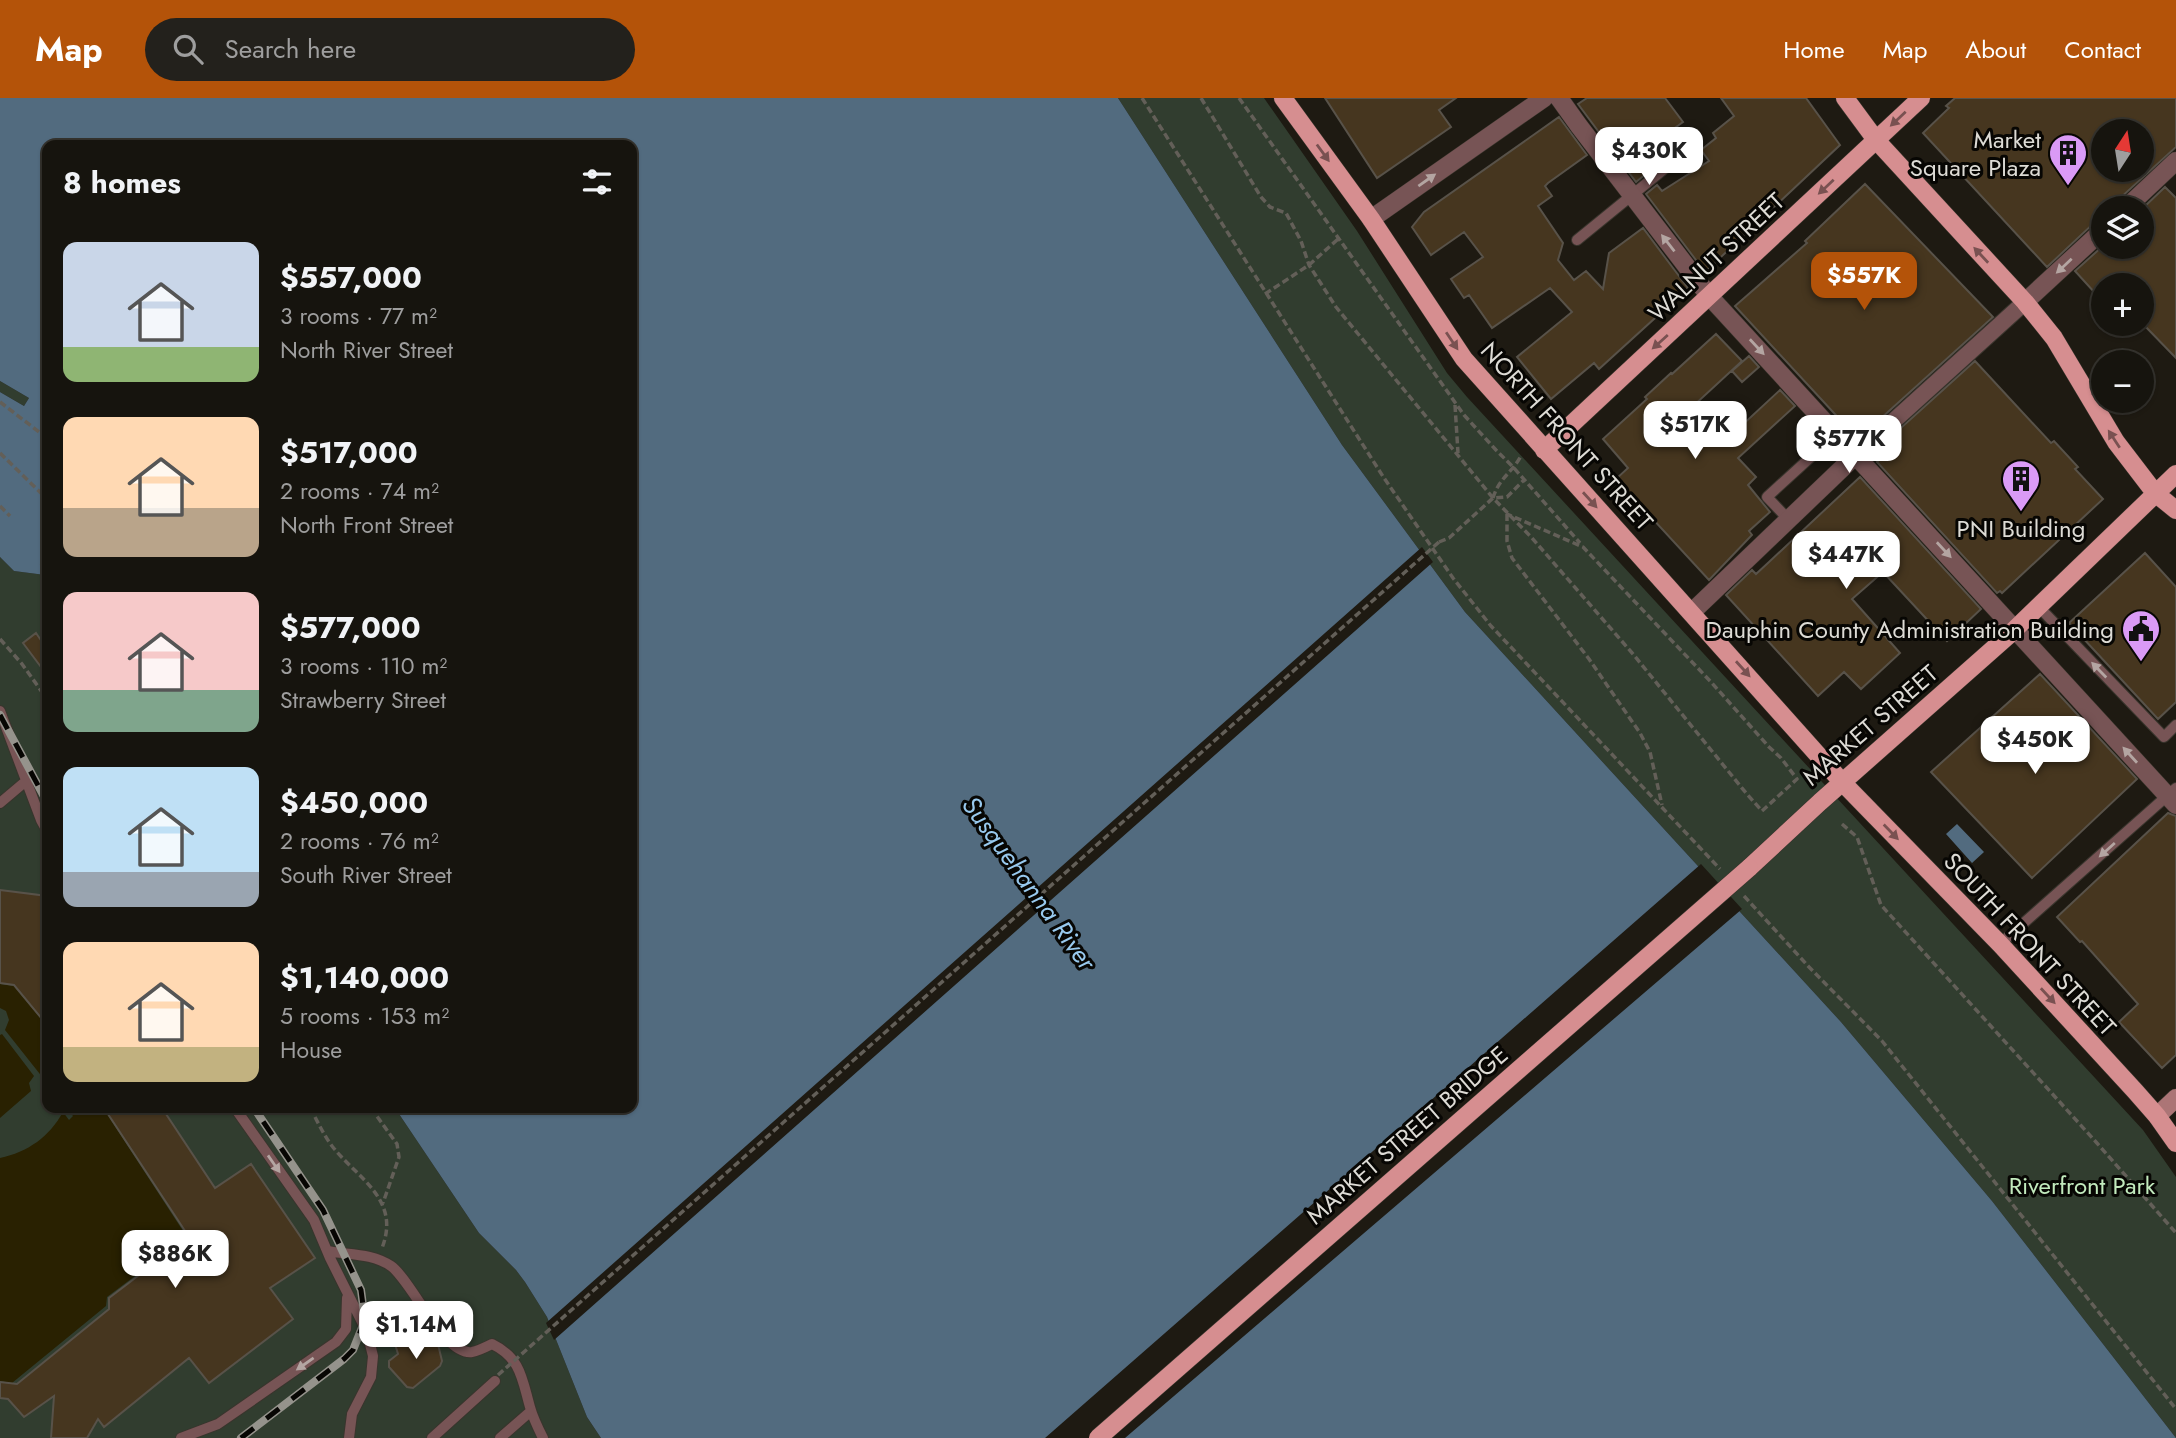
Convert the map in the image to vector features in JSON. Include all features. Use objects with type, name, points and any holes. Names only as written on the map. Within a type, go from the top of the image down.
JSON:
[{"type":"main road","name":"NORTH FRONT STREET","points":[[1283,98],[1371,219],[1464,359],[1843,783]]},
{"type":"main road","points":[[1845,98],[1876,140],[2025,302],[2054,338],[2116,442],[2155,494],[2176,510]]},
{"type":"main road","name":"WALNUT STREET","points":[[1544,450],[1921,98]]},
{"type":"main road","name":"MARKET STREET","points":[[1749,868],[2038,607],[2176,474]]},
{"type":"main road","name":"SOUTH FRONT STREET","points":[[1843,783],[2000,944],[2157,1116],[2176,1143]]},
{"type":"main road","name":"MARKET STREET BRIDGE","points":[[1098,1438],[1749,868]]},
{"type":"main road","points":[[2157,1116],[2176,1098]]},
{"type":"street","points":[[1371,219],[1544,98]]},
{"type":"street","points":[[1559,98],[1710,297],[2173,796]]},
{"type":"street","points":[[2139,196],[2176,161]]},
{"type":"street","points":[[1692,612],[1856,455],[2091,241]]},
{"type":"lane","points":[[1577,240],[1669,165]]},
{"type":"lane","points":[[1788,520],[1768,496],[1824,445]]},
{"type":"lane","points":[[2038,607],[2164,737],[2176,725]]},
{"type":"lane","points":[[1,717],[42,819]]},
{"type":"lane","points":[[0,803],[26,781]]},
{"type":"lane","points":[[2000,944],[2173,796]]},
{"type":"lane","points":[[239,1113],[314,1220],[366,1332],[373,1356],[371,1377],[352,1414],[349,1438]]},
{"type":"lane","points":[[327,1251],[370,1256],[393,1267],[453,1346],[471,1353],[492,1344],[504,1350],[521,1371],[531,1411],[543,1438]]},
{"type":"lane","points":[[181,1438],[218,1424],[336,1342],[346,1329],[347,1291]]},
{"type":"lane","points":[[432,1438],[497,1378]]},
{"type":"lane","points":[[500,1438],[531,1411]]},
{"type":"path","points":[[1142,98],[1384,478],[1453,578],[1517,655],[1727,877]]},
{"type":"path","points":[[1201,98],[1261,197],[1270,207],[1286,213],[1301,241],[1309,265],[1336,307],[1493,498],[1532,538],[1633,654],[1762,811],[1797,779],[1781,758],[1583,547],[1455,403],[1239,98]]},
{"type":"path","points":[[1265,294],[1309,265],[1338,239]]},
{"type":"path","points":[[0,402],[42,434]]},
{"type":"path","points":[[1455,403],[1458,453]]},
{"type":"path","points":[[0,453],[42,494]]},
{"type":"path","points":[[497,1378],[1438,542],[1449,538],[1493,498],[1497,483],[1514,468],[1521,456]]},
{"type":"path","points":[[1493,498],[1507,497],[1525,479]]},
{"type":"path","points":[[0,506],[9,516]]},
{"type":"path","points":[[1507,514],[1507,541],[1513,558],[1589,659],[1640,733],[1650,752],[1663,807]]},
{"type":"path","points":[[1507,514],[1583,547]]},
{"type":"path","points":[[0,639],[22,663],[42,692]]},
{"type":"path","points":[[1842,824],[1857,837],[1881,905],[2176,1233]]},
{"type":"path","points":[[1736,887],[1882,1041],[2176,1409]]},
{"type":"path","points":[[313,1113],[331,1144],[372,1187],[383,1204],[387,1223],[377,1259]]},
{"type":"path","points":[[375,1113],[397,1144],[399,1157],[383,1204]]},
{"type":"green space","name":"Riverfront Park","points":[[1118,98],[1264,98],[1357,231],[1447,373],[1467,397],[2143,1130],[2176,1177],[2176,1438],[1992,1201],[1841,1022],[1465,612],[1342,445]]},
{"type":"green space","points":[[0,381],[29,398],[24,406],[0,392]]},
{"type":"green space","points":[[0,557],[14,571],[42,575],[42,1113],[398,1113],[479,1233],[516,1270],[547,1317],[587,1417],[601,1438],[0,1438]]},
{"type":"sand","points":[[0,984],[14,986],[42,1020],[42,1077],[5,1030],[9,1020],[6,1011],[0,1008]]},
{"type":"sand","points":[[2,1034],[34,1076],[29,1083],[31,1091],[0,1118],[0,1035]]},
{"type":"sand","points":[[62,1113],[69,1120],[73,1116],[71,1113],[106,1113],[187,1237],[107,1297],[106,1306],[12,1383],[0,1381],[0,1158],[20,1152],[37,1142]]},
{"type":"water","name":"Susquehanna River","points":[[0,98],[1118,98],[1342,445],[1465,612],[1841,1022],[1992,1201],[2176,1438],[601,1438],[587,1417],[547,1317],[516,1270],[479,1233],[398,1113],[637,1113],[637,140],[42,140],[42,575],[14,571],[0,557],[0,392],[24,406],[29,398],[0,381]]},
{"type":"water","points":[[1957,824],[1984,852],[1972,863],[1946,834]]},
{"type":"pier","points":[[1422,547],[1433,562],[554,1340],[546,1323]]},
{"type":"pier","points":[[1701,864],[1742,909],[1125,1438],[1045,1438]]},
{"type":"building","points":[[1325,98],[1456,98],[1439,110],[1451,127],[1377,178]]},
{"type":"building","points":[[1587,98],[1665,98],[1683,122],[1662,137],[1660,134],[1634,154],[1648,172],[1636,182],[1578,104]]},
{"type":"building","points":[[1721,98],[1806,98],[1840,145],[1705,272],[1646,194],[1657,185],[1662,191],[1709,161],[1701,150],[1716,138],[1713,133],[1734,116]]},
{"type":"building","points":[[1955,98],[2176,98],[2176,147],[2154,167],[2154,119],[2091,119],[2091,182],[2138,182],[2122,196],[2091,196],[2091,226],[2047,267],[1923,133],[1949,108],[1946,106]]},
{"type":"building","points":[[1559,117],[1587,155],[1545,186],[1552,196],[1538,206],[1563,243],[1558,260],[1574,280],[1586,271],[1603,289],[1609,253],[1643,228],[1688,288],[1599,369],[1594,363],[1551,399],[1517,357],[1572,312],[1550,288],[1492,328],[1469,295],[1464,298],[1451,279],[1483,257],[1464,232],[1431,255],[1412,227],[1424,212]]},
{"type":"building","points":[[1865,184],[1993,317],[1858,439],[1735,306],[1807,243],[1805,241]]},
{"type":"building","points":[[2165,187],[2176,198],[2176,358],[2154,335],[2154,273],[2091,273],[2091,289],[2075,271],[2091,257],[2091,259],[2154,259],[2154,198]]},
{"type":"building","points":[[1716,334],[1742,361],[1691,408],[1713,432],[1715,430],[1725,441],[1780,390],[1795,406],[1738,458],[1756,477],[1748,485],[1770,512],[1749,531],[1752,535],[1709,580],[1616,479],[1628,468],[1603,439],[1647,399],[1645,397]]},
{"type":"building","points":[[1749,356],[1759,367],[1742,382],[1732,371]]},
{"type":"building","points":[[1975,361],[2051,443],[2054,441],[2103,499],[2002,593],[1997,593],[1872,454]]},
{"type":"building","points":[[1860,477],[1981,609],[1947,641],[1883,572],[1852,599],[1900,653],[1861,689],[1844,672],[1818,696],[1726,595],[1752,570],[1756,574]]},
{"type":"building","name":"Dauphin County Administration Building","points":[[2145,553],[2176,587],[2176,702],[2158,719],[2069,623]]},
{"type":"building","points":[[36,633],[42,642],[42,668],[23,643]]},
{"type":"building","points":[[2040,674],[2137,779],[2032,878],[1931,772]]},
{"type":"building","points":[[2168,813],[2176,816],[2176,1055],[2162,1068],[2119,1022],[2138,1004],[2057,917]]},
{"type":"building","points":[[0,890],[42,895],[42,1019],[14,985],[0,983]]},
{"type":"building","points":[[107,1113],[165,1113],[215,1188],[251,1164],[315,1258],[270,1288],[293,1319],[209,1383],[189,1358],[104,1427],[98,1419],[87,1438],[51,1438],[54,1396],[24,1417],[8,1399],[0,1398],[0,1382],[17,1384],[109,1309],[109,1298],[189,1237]]},
{"type":"building","points":[[426,1337],[431,1342],[436,1338],[442,1361],[440,1366],[413,1388],[407,1387],[389,1367],[389,1361],[398,1354],[395,1344]]},
{"type":"railway","points":[[0,715],[42,793]]},
{"type":"railway","points":[[241,1438],[353,1350],[363,1325],[364,1313],[361,1290],[323,1210],[257,1113]]},
{"type":"place","name":"Market Square Plaza","points":[[2068,187]]},
{"type":"place","name":"PNI Building","points":[[2021,513]]},
{"type":"place","name":"Dauphin County Administration Building","points":[[2141,663]]}]
